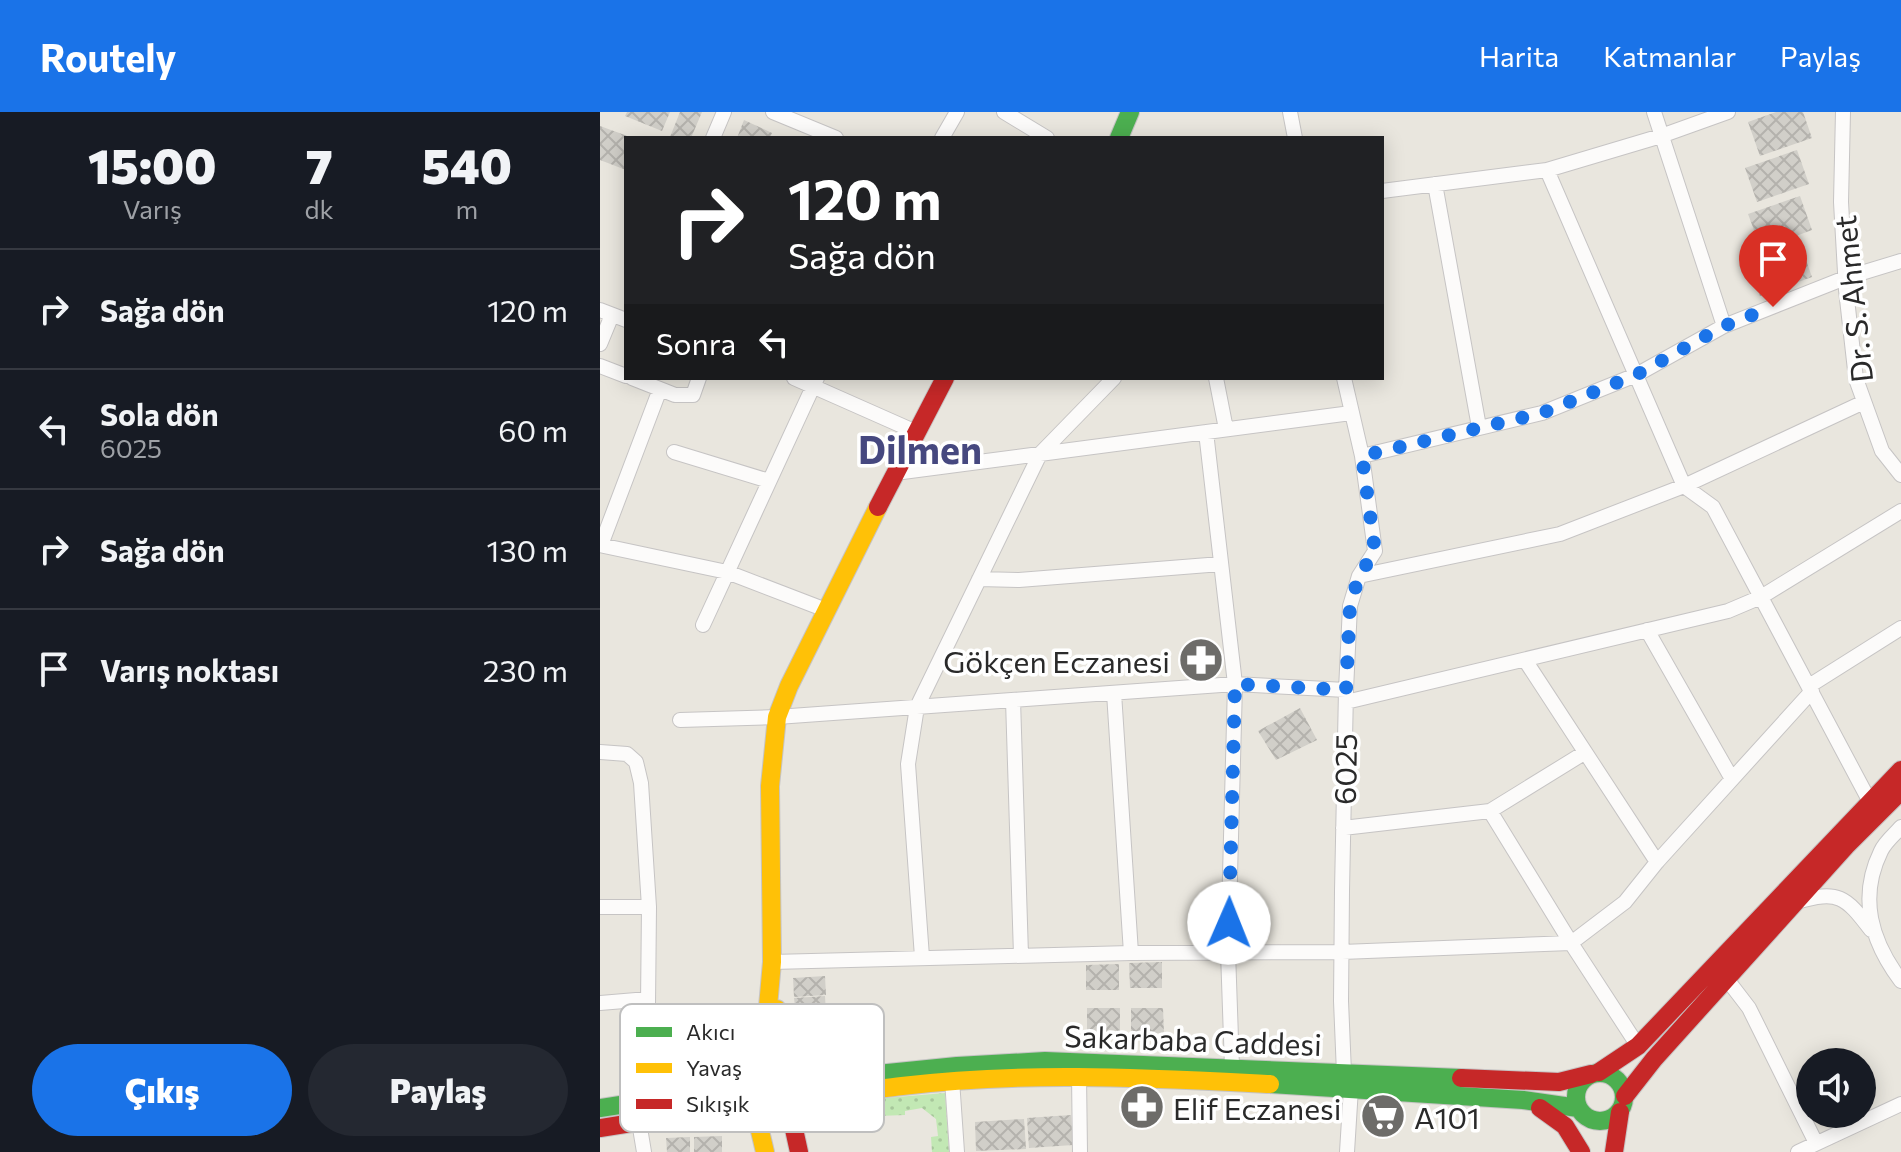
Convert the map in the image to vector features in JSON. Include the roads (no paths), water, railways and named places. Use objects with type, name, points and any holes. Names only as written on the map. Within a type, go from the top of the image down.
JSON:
[{"type":"main road","points":[[1120,136],[1121,112]]},
{"type":"main road","points":[[1120,136],[1130,112]]},
{"type":"main road","points":[[777,1004],[772,962],[770,786],[777,717],[826,610],[944,380]]},
{"type":"main road","name":"Sakarbaba Caddesi","points":[[884,1088],[952,1080],[1079,1076],[1559,1082],[1595,1073],[1638,1046],[1901,770]]},
{"type":"main road","points":[[1582,1112],[1600,1122],[1614,1117],[1654,1059],[1901,791]]},
{"type":"main road","points":[[768,1004],[772,962]]},
{"type":"main road","name":"Sakarbaba Caddesi","points":[[884,1073],[1045,1061],[1232,1067],[1523,1100],[1582,1112]]},
{"type":"main road","points":[[1589,1152],[1576,1092],[1584,1079],[1595,1073],[1614,1076],[1620,1082],[1622,1104],[1614,1152]]},
{"type":"main road","points":[[1523,1100],[1557,1114],[1581,1152]]},
{"type":"main road","points":[[600,1108],[620,1105]]},
{"type":"main road","points":[[600,1128],[620,1125]]},
{"type":"main road","points":[[760,1132],[765,1152]]},
{"type":"main road","points":[[796,1132],[799,1152]]},
{"type":"street","points":[[714,136],[724,112]]},
{"type":"street","points":[[773,112],[831,136]]},
{"type":"street","points":[[943,136],[957,112]]},
{"type":"street","points":[[1004,112],[1044,136]]},
{"type":"street","points":[[1290,112],[1295,136]]},
{"type":"street","points":[[1654,112],[1724,326]]},
{"type":"street","points":[[1384,191],[1547,170],[1661,136],[1728,112]]},
{"type":"street","name":"Dr. S. Ahmet","points":[[1843,112],[1841,202],[1845,278],[1856,379],[1882,451],[1901,475]]},
{"type":"street","points":[[1547,170],[1684,486],[1713,507],[1870,802]]},
{"type":"street","points":[[1435,184],[1479,427]]},
{"type":"street","points":[[1362,456],[1542,413],[1636,375],[1724,326],[1845,278],[1901,261]]},
{"type":"street","points":[[600,344],[613,315]]},
{"type":"street","points":[[600,366],[624,375]]},
{"type":"street","points":[[637,380],[675,395],[693,395],[698,380]]},
{"type":"street","points":[[922,957],[908,764],[917,707],[1040,454],[1112,380]]},
{"type":"street","points":[[1216,380],[1226,429]]},
{"type":"street","name":"6025","points":[[1344,380],[1362,456],[1375,551],[1359,576],[1350,606],[1342,952],[1347,1152]]},
{"type":"street","points":[[703,625],[815,382],[916,432]]},
{"type":"street","points":[[660,389],[601,545],[727,572],[826,610]]},
{"type":"street","points":[[1359,576],[1560,534],[1684,486],[1864,402]]},
{"type":"street","points":[[895,473],[1351,413]]},
{"type":"street","points":[[1206,432],[1235,684],[1228,952],[1232,1067]]},
{"type":"street","points":[[674,452],[769,481]]},
{"type":"street","points":[[680,720],[777,717],[1235,684],[1346,696],[1525,660],[1728,611],[1761,597],[1901,511]]},
{"type":"street","points":[[979,579],[1019,580],[1221,564]]},
{"type":"street","points":[[772,962],[1131,953],[1342,952],[1571,943],[1625,902],[1810,689],[1901,628]]},
{"type":"street","points":[[1647,630],[1732,779]]},
{"type":"street","points":[[1525,660],[1657,862]]},
{"type":"street","points":[[1114,693],[1131,953]]},
{"type":"street","points":[[1013,700],[1021,955]]},
{"type":"street","points":[[600,752],[627,754],[636,762],[641,783],[649,907],[648,1004]]},
{"type":"street","points":[[1343,828],[1490,811],[1584,753]]},
{"type":"street","points":[[1490,811],[1638,1046]]},
{"type":"street","points":[[1872,930],[1868,891],[1881,850],[1901,827]]},
{"type":"street","points":[[1796,902],[1824,894],[1849,902],[1872,930],[1901,981]]},
{"type":"street","points":[[600,907],[649,907]]},
{"type":"street","points":[[1726,978],[1749,1008],[1816,1143]]},
{"type":"street","points":[[600,1003],[648,999]]},
{"type":"street","points":[[1079,1076],[1080,1152]]},
{"type":"street","points":[[952,1080],[957,1152]]},
{"type":"street","points":[[1798,1152],[1901,1104]]},
{"type":"street","points":[[641,1132],[644,1152]]},
{"type":"place","name":"Gökçen Eczanesi","points":[[1201,660]]},
{"type":"place","name":"Elif Eczanesi","points":[[1142,1107]]},
{"type":"place","name":"A101","points":[[1383,1116]]},
{"type":"district","name":"Dilmen","points":[[920,448]]}]
